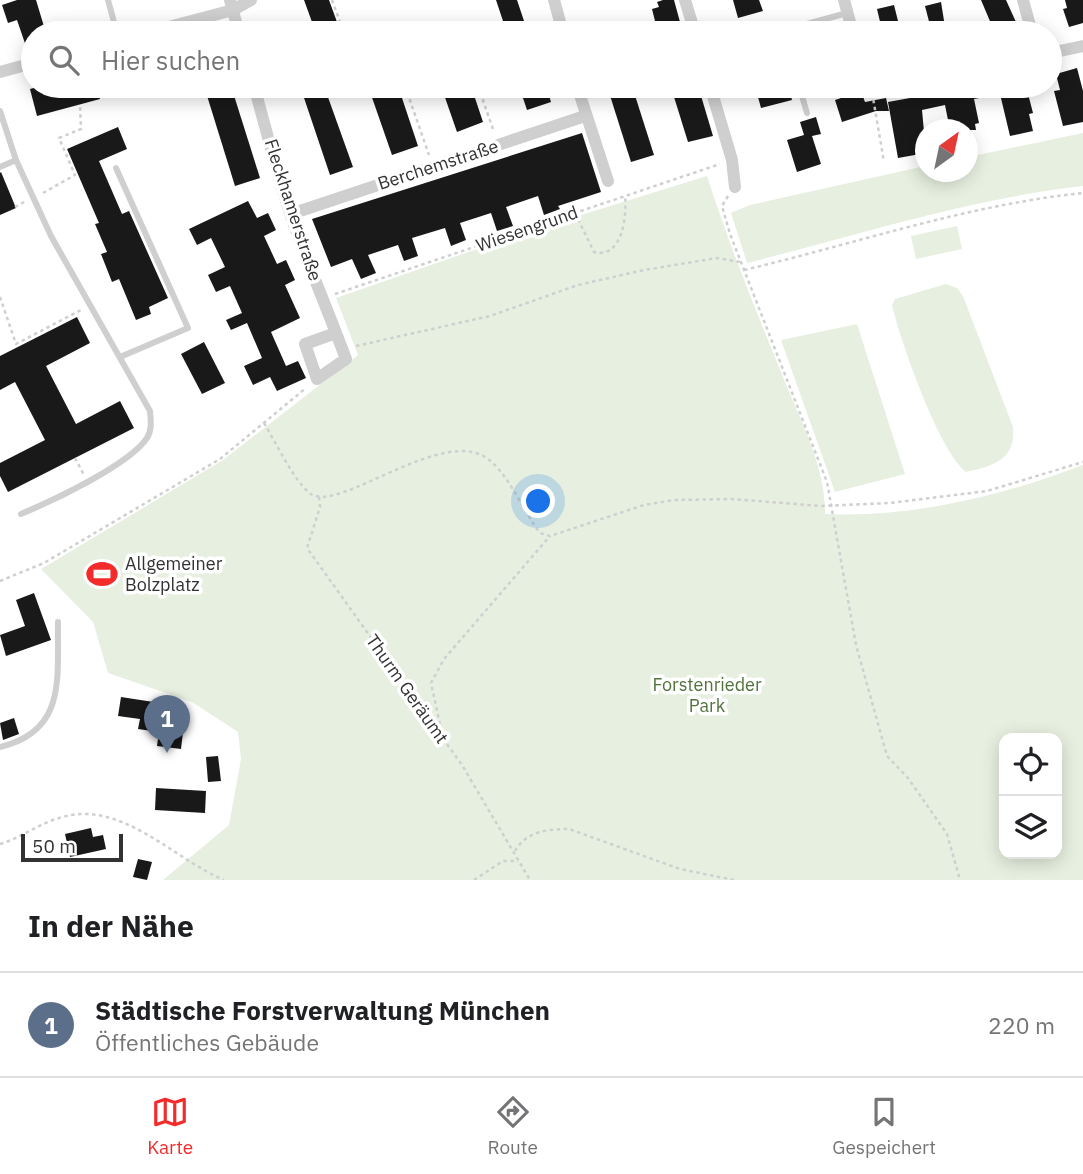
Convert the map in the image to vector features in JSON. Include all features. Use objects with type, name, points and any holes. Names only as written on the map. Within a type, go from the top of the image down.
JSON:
[{"type":"street","points":[[182,21],[251,0]]},
{"type":"street","points":[[554,0],[560,21]]},
{"type":"street","points":[[685,0],[691,21]]},
{"type":"street","points":[[1023,0],[1029,21]]},
{"type":"street","points":[[1062,50],[1083,46]]},
{"type":"street","points":[[0,72],[21,66]]},
{"type":"street","name":"Fleckhamerstraße","points":[[257,98],[291,214],[342,348]]},
{"type":"street","points":[[580,98],[608,181]]},
{"type":"street","points":[[714,98],[732,160],[735,187]]},
{"type":"street","name":"Berchemstraße","points":[[291,214],[585,116]]},
{"type":"street","points":[[336,333],[305,344],[317,379],[346,359],[342,348]]},
{"type":"lane","points":[[108,0],[114,21]]},
{"type":"lane","points":[[810,21],[846,6]]},
{"type":"lane","points":[[803,98],[807,113]]},
{"type":"lane","points":[[0,111],[32,199],[150,411],[151,426],[147,438],[137,448],[87,481],[21,514]]},
{"type":"lane","points":[[0,167],[16,160]]},
{"type":"lane","points":[[116,167],[188,328],[120,357]]},
{"type":"lane","points":[[0,747],[34,735],[50,713],[57,664],[58,622]]},
{"type":"path","points":[[332,0],[340,21]]},
{"type":"path","points":[[409,98],[433,167]]},
{"type":"path","points":[[482,98],[498,145]]},
{"type":"path","points":[[873,98],[884,162]]},
{"type":"path","points":[[32,199],[75,175],[59,138],[81,129],[80,104]]},
{"type":"path","name":"Wiesengrund","points":[[322,298],[732,160]]},
{"type":"path","points":[[744,270],[831,249],[926,220],[1024,199],[1083,192]]},
{"type":"path","points":[[575,213],[590,247],[594,252],[605,253],[614,247],[624,225],[625,196]]},
{"type":"path","points":[[724,201],[725,219],[740,261],[824,472],[856,645],[887,756],[908,778],[947,834],[960,880]]},
{"type":"path","points":[[342,348],[371,345],[489,316],[559,290],[645,270],[717,258],[740,261]]},
{"type":"path","points":[[0,297],[16,346],[90,305]]},
{"type":"path","points":[[0,581],[44,563],[220,460],[317,379]]},
{"type":"path","points":[[264,423],[302,483],[311,494],[319,497],[352,489],[397,467],[469,451],[486,458],[497,468],[540,533],[550,536]]},
{"type":"path","points":[[75,458],[87,481]]},
{"type":"path","points":[[443,739],[431,683],[444,659],[550,536],[644,505],[674,500],[732,499],[803,505],[890,503],[987,491],[1083,462]]},
{"type":"path","name":"Thurm Geräumt","points":[[319,497],[320,507],[307,548],[443,739],[530,880]]},
{"type":"path","points":[[0,845],[29,834],[56,818],[100,814],[128,825],[191,864],[224,880]]},
{"type":"path","points":[[514,853],[531,835],[551,829],[569,829],[680,869],[734,880]]},
{"type":"path","points":[[474,880],[503,861],[520,862]]},
{"type":"green space","points":[[1083,133],[1083,186],[956,209],[747,263],[731,213],[750,205],[915,168],[915,182],[978,182],[978,155]]},
{"type":"green space","name":"Forstenrieder Park","points":[[707,176],[741,272],[816,458],[825,514],[891,512],[956,503],[1021,486],[1083,465],[1083,880],[163,880],[229,825],[241,759],[238,732],[192,702],[108,673],[93,622],[41,569],[223,460],[358,355],[336,298],[523,233]]},
{"type":"green space","points":[[957,226],[962,249],[916,259],[911,236]]},
{"type":"green space","points":[[946,284],[957,288],[963,296],[1013,427],[1011,447],[1007,454],[994,464],[966,472],[955,461],[933,420],[903,343],[892,305],[895,299]]},
{"type":"green space","points":[[857,324],[905,474],[835,492],[781,340]]},
{"type":"building","points":[[17,0],[36,0],[42,21],[21,21],[21,32],[17,20],[8,23],[2,5]]},
{"type":"building","points":[[304,0],[329,0],[337,21],[312,21]]},
{"type":"building","points":[[496,0],[517,0],[524,21],[503,21]]},
{"type":"building","points":[[674,0],[680,21],[655,21],[652,9],[659,7],[657,2]]},
{"type":"building","points":[[733,0],[759,0],[763,11],[738,18]]},
{"type":"building","points":[[981,0],[1006,0],[1016,21],[990,21]]},
{"type":"building","points":[[1065,0],[1083,0],[1083,23],[1069,27],[1063,9],[1067,8]]},
{"type":"building","points":[[941,2],[944,21],[929,21],[925,6]]},
{"type":"building","points":[[894,5],[898,21],[880,21],[877,9]]},
{"type":"building","points":[[1077,68],[1083,91],[1083,122],[1063,126],[1056,98],[1062,98],[1062,72]]},
{"type":"building","points":[[32,98],[100,99],[37,116]]},
{"type":"building","points":[[208,98],[235,98],[260,178],[235,186]]},
{"type":"building","points":[[304,98],[328,98],[353,167],[330,175]]},
{"type":"building","points":[[372,98],[402,98],[418,146],[392,155]]},
{"type":"building","points":[[445,98],[475,98],[483,122],[457,132]]},
{"type":"building","points":[[523,98],[550,98],[551,102],[527,110]]},
{"type":"building","points":[[611,98],[636,98],[654,155],[631,162]]},
{"type":"building","points":[[674,98],[702,98],[713,136],[688,142]]},
{"type":"building","points":[[758,98],[791,98],[792,100],[761,108]]},
{"type":"building","points":[[864,98],[865,102],[886,98],[889,111],[876,111],[842,122],[835,100]]},
{"type":"building","points":[[910,98],[979,98],[974,99],[979,123],[978,123],[978,119],[948,119],[945,105],[922,110],[923,119],[915,119],[915,155],[898,158],[888,102]]},
{"type":"building","points":[[1001,98],[1029,98],[1033,113],[1029,114],[1033,131],[1010,136]]},
{"type":"building","points":[[816,117],[821,134],[812,136],[821,164],[797,172],[787,140],[804,135],[800,122]]},
{"type":"building","points":[[118,127],[127,149],[99,161],[122,214],[129,211],[168,298],[149,307],[151,314],[136,320],[119,279],[112,282],[101,254],[107,252],[95,224],[99,223],[67,149]]},
{"type":"building","points":[[582,133],[601,192],[558,206],[560,209],[544,215],[538,196],[506,207],[513,226],[497,231],[491,213],[460,223],[466,240],[451,246],[445,228],[412,238],[418,256],[404,261],[398,245],[368,255],[376,273],[361,279],[352,259],[331,267],[312,219]]},
{"type":"building","points":[[0,173],[16,208],[0,215]]},
{"type":"building","points":[[248,201],[257,218],[268,213],[276,230],[264,236],[277,264],[286,260],[295,280],[285,285],[300,318],[271,332],[286,366],[298,361],[306,378],[277,391],[270,377],[253,385],[244,366],[262,358],[247,323],[231,330],[226,320],[242,313],[230,286],[216,292],[208,275],[225,267],[211,238],[197,245],[189,229]]},
{"type":"building","points":[[77,317],[90,343],[46,366],[76,424],[120,401],[134,428],[8,492],[0,476],[0,463],[45,440],[15,382],[0,390],[0,356]]},
{"type":"building","points":[[204,342],[225,383],[202,394],[181,354]]},
{"type":"building","points":[[34,593],[51,640],[6,656],[0,635],[25,626],[16,600]]},
{"type":"building","points":[[121,697],[186,707],[181,749],[157,746],[159,732],[138,729],[140,719],[118,716]]},
{"type":"building","points":[[14,718],[19,734],[3,740],[0,723]]},
{"type":"building","points":[[218,756],[221,781],[208,782],[206,757]]},
{"type":"building","points":[[156,788],[206,791],[205,813],[155,810]]},
{"type":"building","points":[[91,828],[93,837],[103,835],[106,849],[70,857],[65,834]]},
{"type":"building","points":[[138,859],[152,862],[147,880],[133,877]]},
{"type":"place","name":"Allgemeiner Bolzplatz","points":[[102,574]]},
{"type":"place","name":"Städtische Forstverwaltung München","points":[[167,753]]}]
